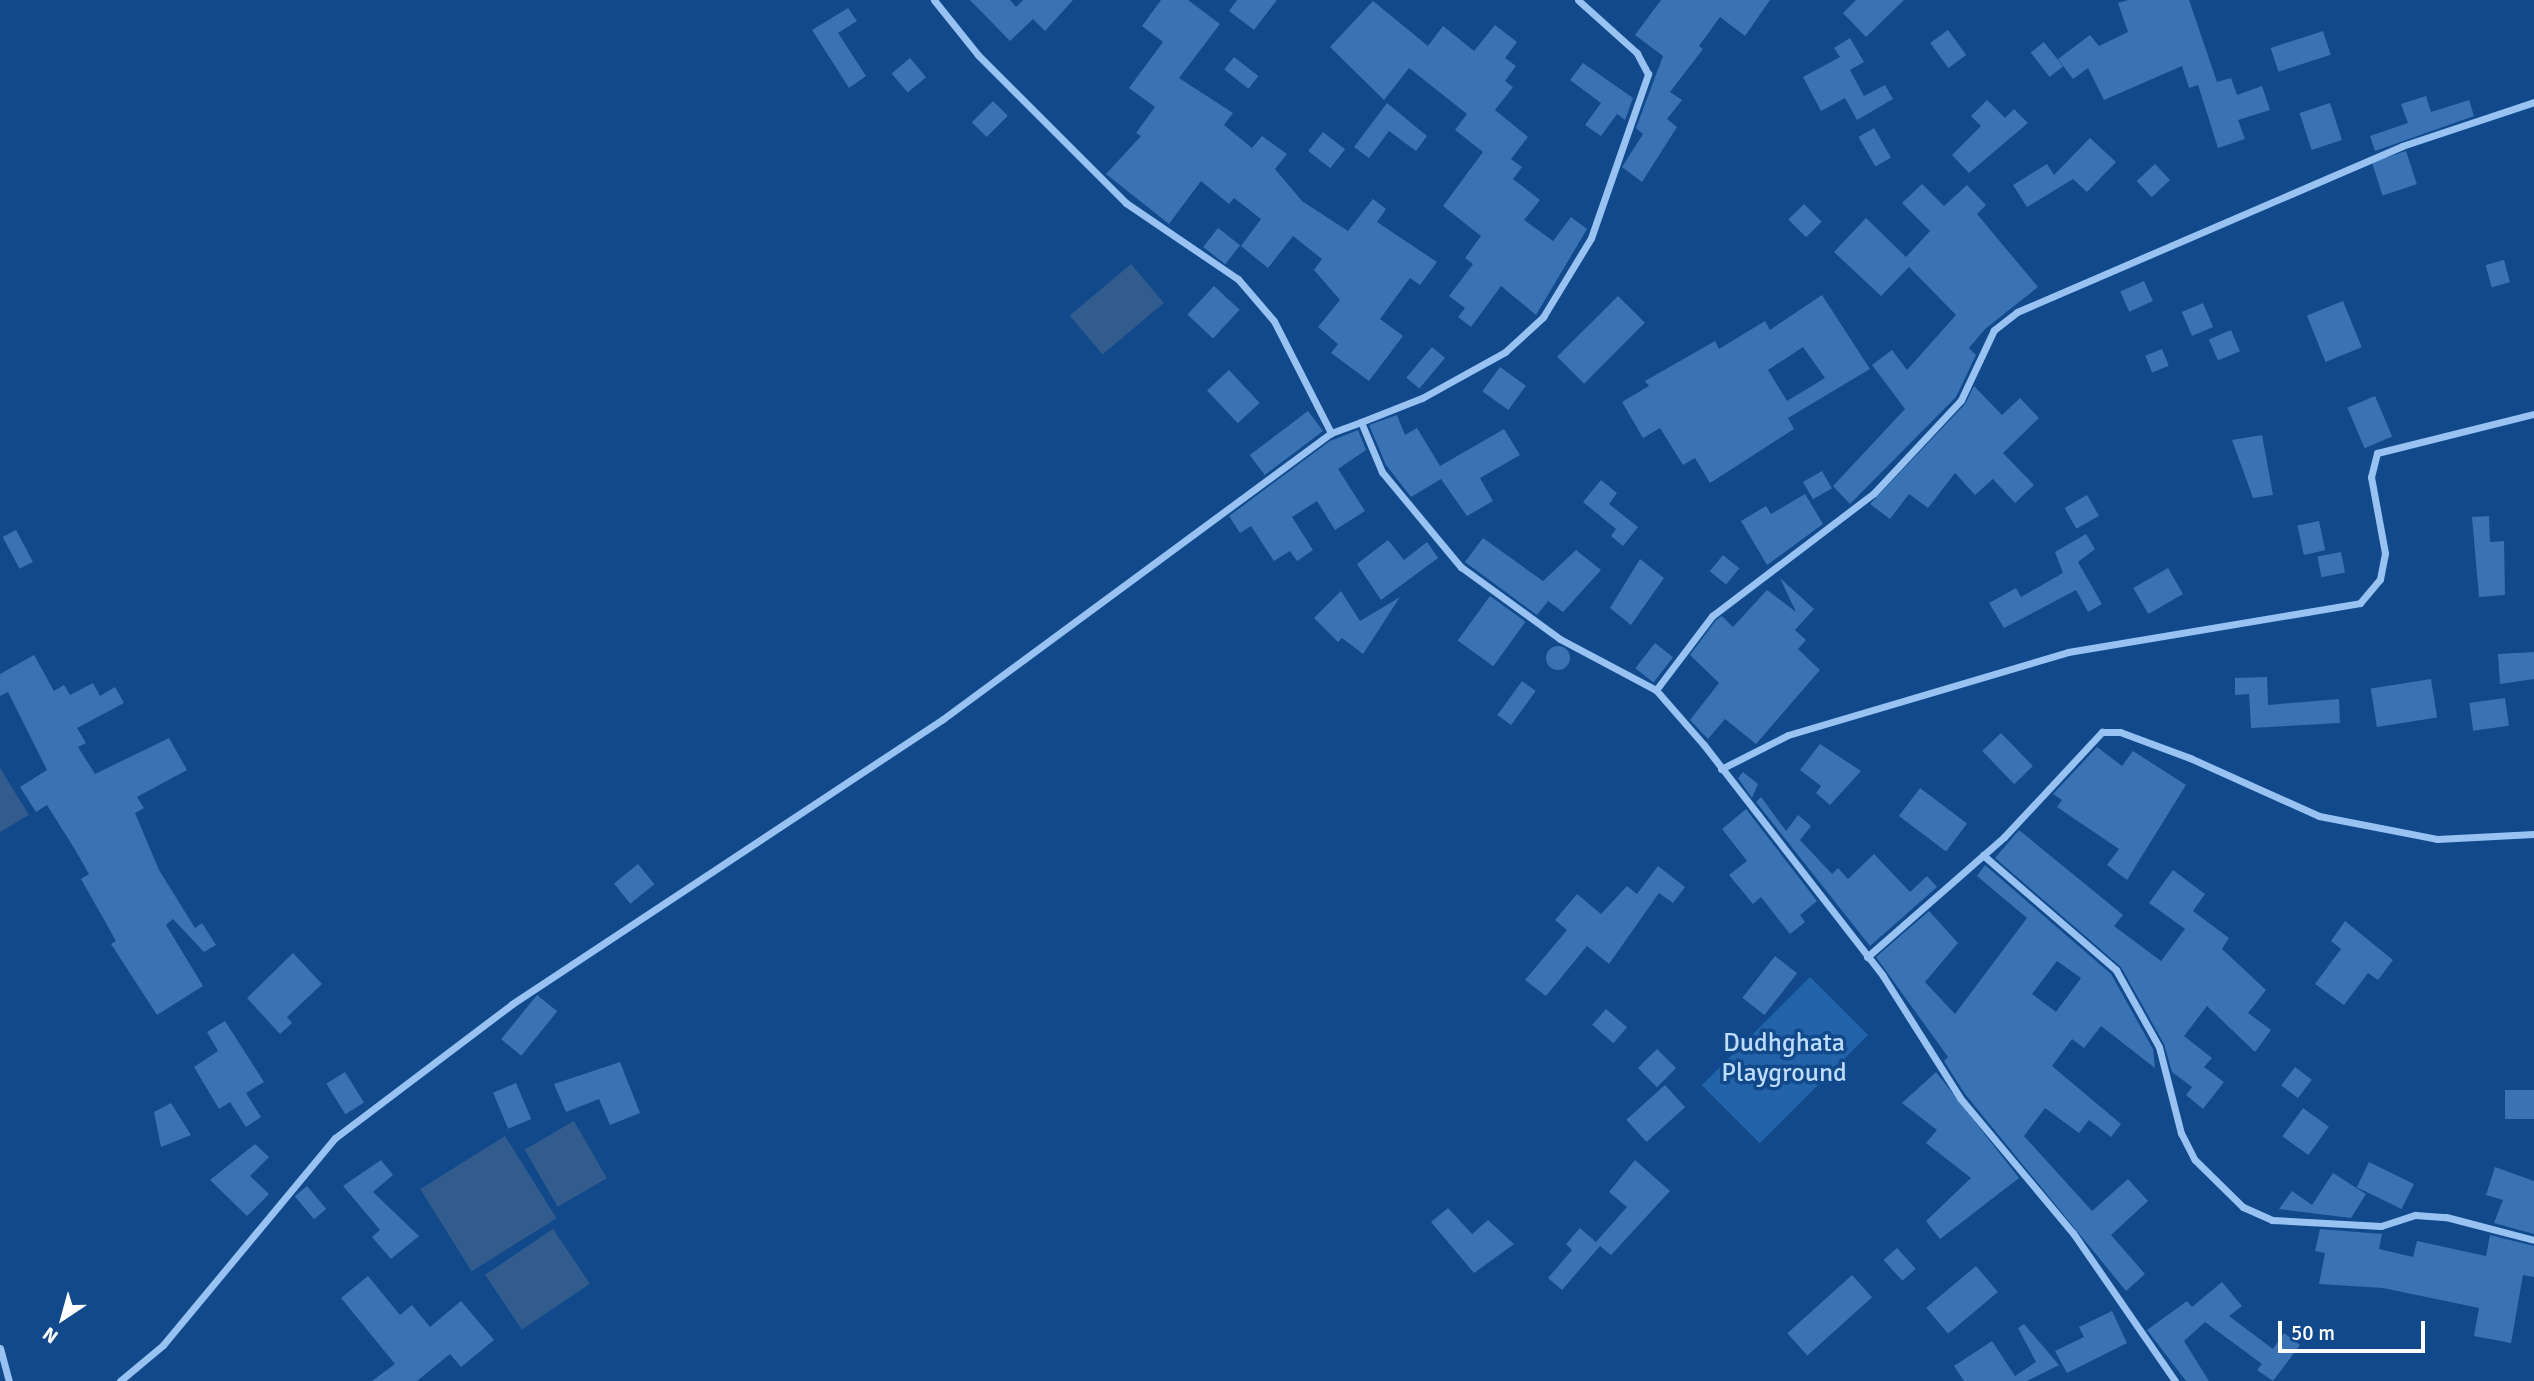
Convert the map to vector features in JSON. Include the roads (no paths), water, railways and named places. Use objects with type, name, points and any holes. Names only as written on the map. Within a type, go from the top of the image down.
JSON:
[{"type":"street","points":[[934,0],[978,55],[1126,203],[1238,279],[1274,321],[1331,433]]},
{"type":"street","points":[[120,1381],[163,1345],[335,1139],[512,1004],[943,719],[1331,433],[1422,398],[1505,352],[1543,317],[1591,238],[1647,74],[1637,54],[1578,0]]},
{"type":"street","points":[[1656,690],[1712,616],[1874,493],[1961,400],[1994,330],[2017,312],[2402,146],[2534,102]]},
{"type":"street","points":[[1721,769],[1788,735],[2068,652],[2360,603],[2380,579],[2385,553],[2371,477],[2377,453],[2534,414]]},
{"type":"street","points":[[1362,422],[1382,472],[1461,567],[1560,639],[1656,690],[1867,957],[1959,1098],[2073,1233],[2175,1381]]},
{"type":"street","points":[[1867,957],[1983,855],[2102,732],[2120,732],[2190,758],[2319,816],[2437,839],[2534,834]]},
{"type":"street","points":[[1983,855],[2116,970],[2160,1046],[2181,1133],[2194,1160],[2243,1207],[2272,1220],[2381,1226],[2415,1214],[2446,1217],[2534,1240]]},
{"type":"street","points":[[0,1348],[9,1381]]},
{"type":"park label","name":"Dudhghata Playground","points":[[1784,1059]]}]
